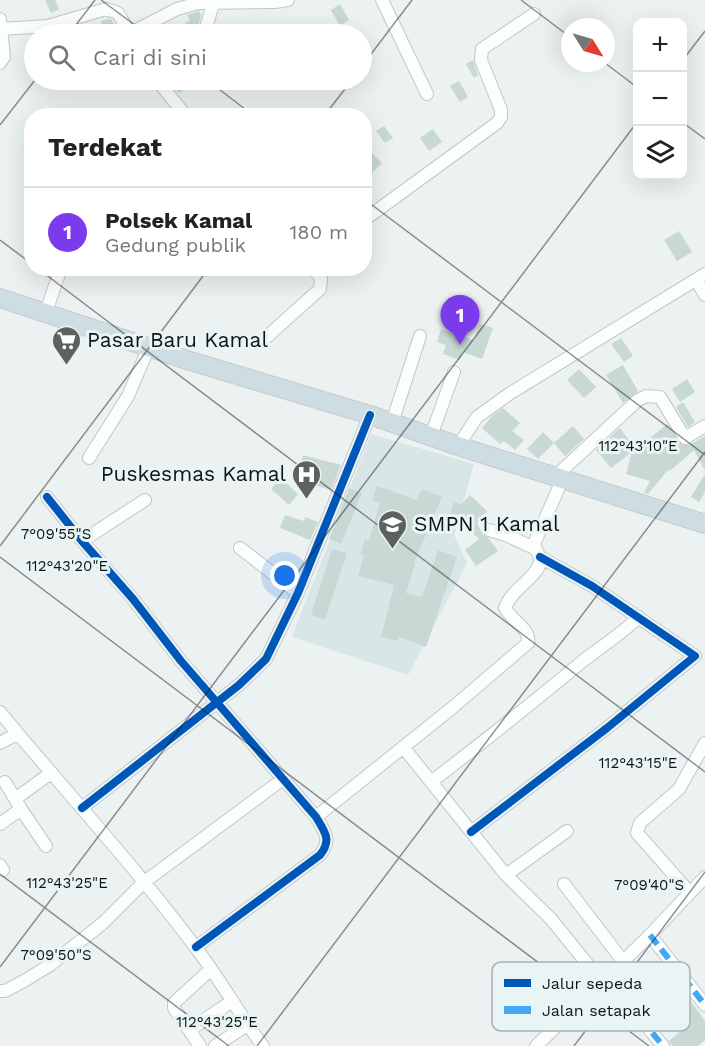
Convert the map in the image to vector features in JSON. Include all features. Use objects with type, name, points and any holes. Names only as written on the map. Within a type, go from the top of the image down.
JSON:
[{"type":"highway","points":[[1,301],[46,312],[705,524]]},
{"type":"street","points":[[149,24],[177,9],[198,3],[288,0]]},
{"type":"street","points":[[382,0],[427,94]]},
{"type":"street","points":[[207,24],[214,2]]},
{"type":"street","points":[[55,24],[106,9],[118,13],[124,24]]},
{"type":"street","points":[[372,214],[497,123],[501,117],[501,110],[481,60],[482,49],[534,14]]},
{"type":"street","points":[[0,63],[4,57],[1,24],[24,25]]},
{"type":"street","points":[[165,90],[180,108]]},
{"type":"street","points":[[46,312],[58,276]]},
{"type":"street","points":[[260,343],[320,289],[319,276]]},
{"type":"street","points":[[458,446],[477,417],[509,394],[701,277],[705,295]]},
{"type":"street","points":[[392,423],[420,336]]},
{"type":"street","points":[[89,458],[128,396],[149,347]]},
{"type":"street","points":[[431,436],[454,372]]},
{"type":"street","points":[[316,817],[528,643],[530,638],[527,632],[510,617],[505,608],[511,596],[540,564],[534,544],[560,477],[638,400],[646,396],[660,397],[685,438],[705,426]]},
{"type":"street","points":[[82,808],[217,703],[266,659],[298,593],[370,415]]},
{"type":"street","points":[[47,497],[133,599],[181,661],[316,817],[328,840],[326,848],[320,855],[196,947]]},
{"type":"street","points":[[82,541],[145,500]]},
{"type":"street","points":[[471,832],[700,660],[639,617],[537,552],[506,535],[489,530]]},
{"type":"street","points":[[240,548],[298,593]]},
{"type":"street","points":[[431,782],[597,650],[624,632],[639,617]]},
{"type":"street","points":[[0,712],[196,947],[262,1046]]},
{"type":"street","points":[[0,743],[17,734]]},
{"type":"street","points":[[690,893],[637,833],[637,828],[679,789],[705,743]]},
{"type":"street","points":[[403,747],[506,875],[551,919],[589,962]]},
{"type":"street","points":[[0,824],[51,773]]},
{"type":"street","points":[[0,992],[50,965],[103,923],[143,883],[283,779]]},
{"type":"street","points":[[5,782],[46,846]]},
{"type":"street","points":[[506,875],[567,831]]},
{"type":"street","points":[[564,884],[622,961],[690,893],[703,883]]},
{"type":"street","points":[[650,935],[671,962]]},
{"type":"street","points":[[200,1046],[174,1008],[174,1003],[211,969]]},
{"type":"street","points":[[690,986],[705,1005]]},
{"type":"street","points":[[190,1029],[232,1001]]},
{"type":"street","points":[[215,1046],[247,1025]]},
{"type":"street","points":[[536,1046],[552,1031]]},
{"type":"street","points":[[650,1031],[663,1046]]},
{"type":"shaded area","name":"SMPN 1 Kamal","points":[[371,434],[474,464],[454,535],[467,563],[408,675],[292,637]]},
{"type":"building","points":[[45,0],[55,0],[59,9],[51,13]]},
{"type":"building","points":[[340,4],[349,20],[339,24],[331,10]]},
{"type":"building","points":[[199,11],[201,15],[199,24],[185,24],[190,20],[187,15]]},
{"type":"building","points":[[110,19],[114,24],[102,24],[101,21]]},
{"type":"building","points":[[473,60],[478,75],[474,78],[466,64]]},
{"type":"building","points":[[459,81],[468,97],[460,102],[450,86]]},
{"type":"building","points":[[384,126],[393,138],[385,143],[376,131]]},
{"type":"building","points":[[433,129],[442,142],[429,151],[420,138]]},
{"type":"building","points":[[372,153],[382,163],[372,173]]},
{"type":"building","points":[[679,231],[692,252],[677,261],[664,240]]},
{"type":"building","points":[[480,324],[493,328],[482,359],[463,352],[460,360],[443,354],[446,345],[437,342],[441,329],[474,340]]},
{"type":"building","points":[[621,338],[633,356],[624,362],[611,344]]},
{"type":"building","points":[[623,365],[638,391],[623,403],[606,375]]},
{"type":"building","points":[[579,369],[596,387],[584,398],[567,380]]},
{"type":"building","points":[[687,379],[695,392],[680,402],[672,389]]},
{"type":"building","points":[[683,402],[695,422],[688,427],[676,407]]},
{"type":"building","points":[[503,408],[520,423],[512,431],[524,440],[515,450],[504,441],[500,444],[482,428]]},
{"type":"building","points":[[667,424],[682,445],[689,445],[705,436],[705,471],[694,450],[670,471],[668,470],[648,494],[644,493],[650,481],[626,474],[632,452],[611,468],[596,450],[620,428],[636,450]]},
{"type":"building","points":[[573,426],[584,439],[565,456],[554,443]]},
{"type":"building","points":[[543,432],[554,443],[538,459],[527,449]]},
{"type":"building","points":[[303,455],[341,465],[331,490],[296,480]]},
{"type":"building","points":[[705,474],[705,492],[699,502],[691,497]]},
{"type":"building","points":[[281,478],[298,494],[289,505],[271,489]]},
{"type":"building","points":[[377,486],[417,500],[422,489],[442,497],[414,563],[406,593],[422,597],[438,550],[457,557],[426,647],[399,637],[398,641],[381,637],[394,585],[358,576],[364,555],[361,554],[365,539],[369,540],[380,503],[372,500]]},
{"type":"building","points":[[349,488],[362,493],[341,544],[329,539]]},
{"type":"building","points":[[470,495],[487,511],[477,523],[483,535],[498,551],[476,566],[465,550],[479,539],[450,513],[454,502],[461,505]]},
{"type":"building","points":[[285,515],[304,521],[305,517],[318,522],[310,540],[280,528]]},
{"type":"building","points":[[332,549],[347,553],[325,620],[311,615]]},
{"type":"building","points":[[690,1000],[705,1021],[705,1040],[698,1046],[673,1046],[669,1041],[681,1031],[690,1031]]},
{"type":"marked path","points":[[650,935],[671,962]]},
{"type":"marked path","points":[[690,986],[705,1005]]},
{"type":"marked path","points":[[651,1031],[663,1046]]},
{"type":"cycle path","points":[[82,808],[239,685],[266,659],[298,593],[370,415]]},
{"type":"cycle path","points":[[47,497],[133,599],[181,661],[316,817],[326,836],[326,845],[320,855],[196,947]]},
{"type":"cycle path","points":[[471,832],[607,728],[695,656],[592,586],[540,557]]},
{"type":"place","name":"Polsek Kamal","points":[[460,345]]},
{"type":"place","name":"Pasar Baru Kamal","points":[[66,366]]},
{"type":"place","name":"Puskesmas Kamal","points":[[307,500]]},
{"type":"place","name":"SMPN 1 Kamal","points":[[393,550]]}]
